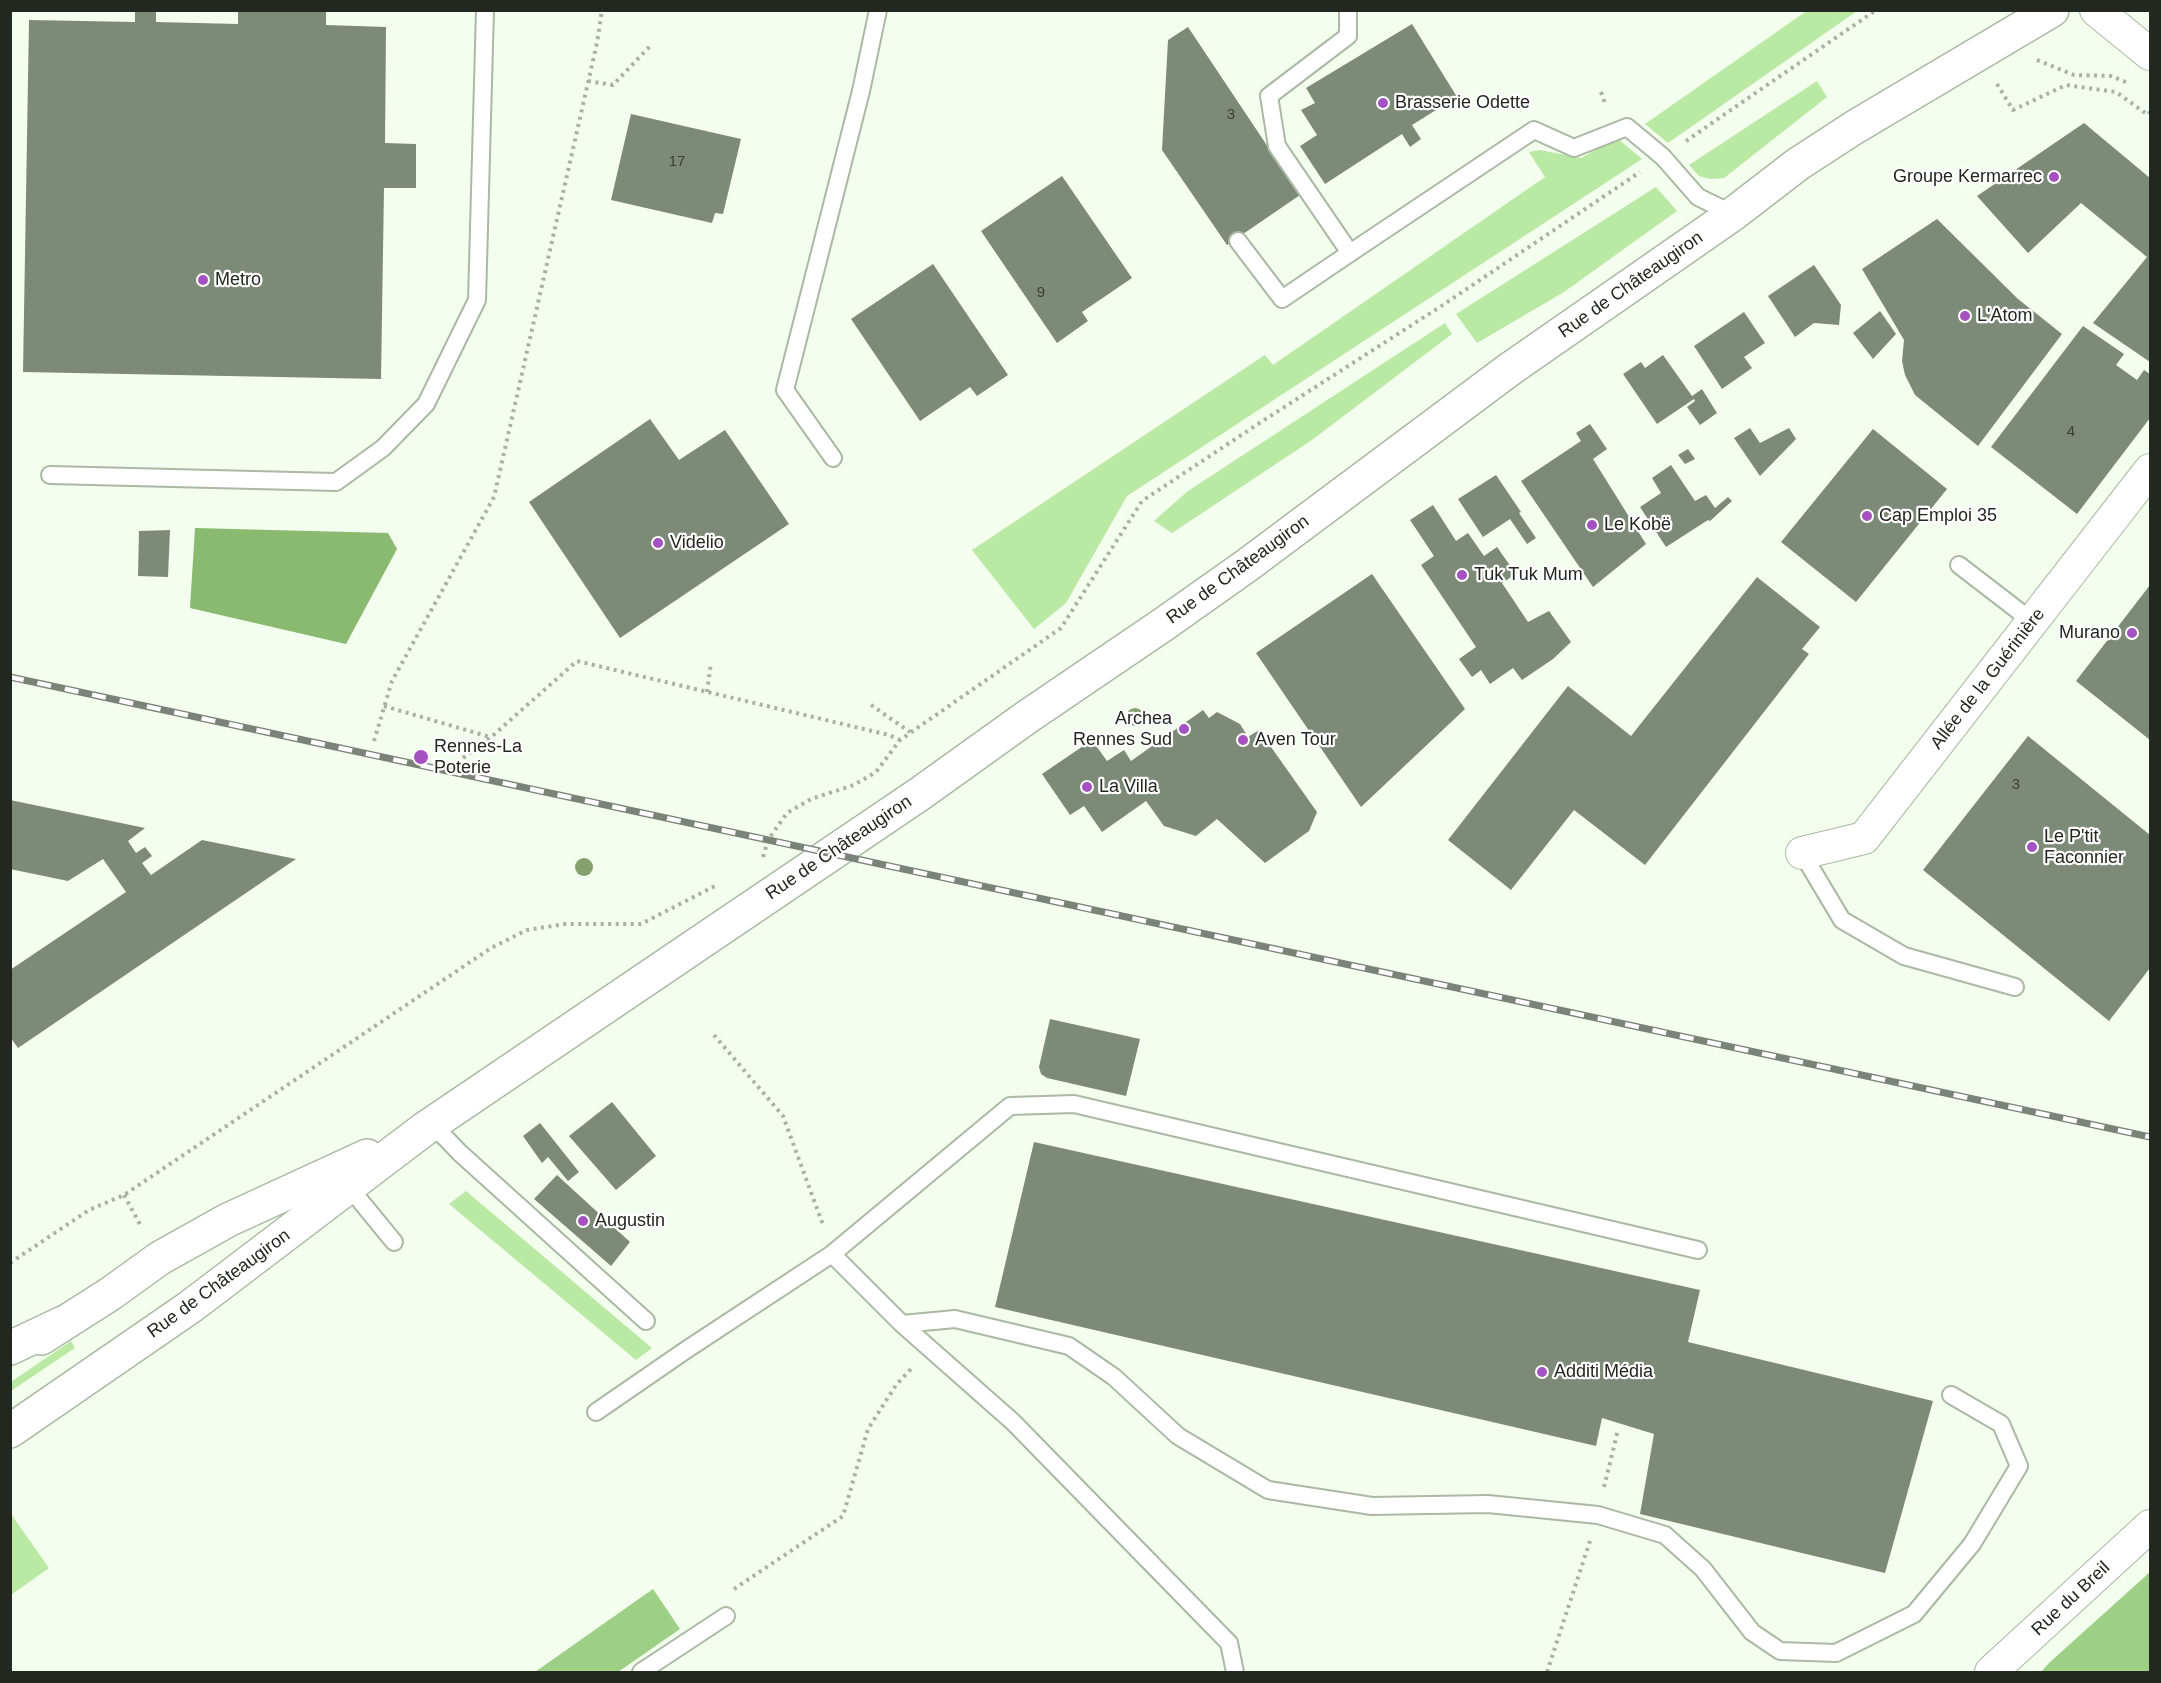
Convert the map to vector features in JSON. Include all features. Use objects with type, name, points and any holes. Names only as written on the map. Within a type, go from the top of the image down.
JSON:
[{"type":"main road","name":"Rue de Châteaugiron","points":[[10,1431],[190,1307],[427,1127],[976,756],[1027,717],[1246,566],[1510,369],[1733,214],[1798,164],[2052,10]]},
{"type":"main road","name":"Rue de Châteaugiron","points":[[10,1359],[110,1294],[160,1258],[228,1220],[427,1127]]},
{"type":"main road","points":[[10,1348],[63,1323]]},
{"type":"street","points":[[2096,10],[2151,54]]},
{"type":"street","name":"Allée de la Guérinière","points":[[1802,853],[1864,838],[2151,470]]},
{"type":"street","name":"Rue du Breil","points":[[1991,1672],[2151,1526]]},
{"type":"lane","points":[[50,475],[336,482],[383,448],[426,404],[477,300],[485,10]]},
{"type":"lane","points":[[833,458],[785,390],[861,91],[878,10]]},
{"type":"lane","points":[[1348,10],[1348,36],[1269,96],[1277,146],[1350,254]]},
{"type":"lane","points":[[1238,241],[1282,299],[1534,130],[1574,148],[1627,127],[1663,157],[1698,197],[1733,214]]},
{"type":"lane","points":[[1959,565],[2033,621]]},
{"type":"lane","points":[[1802,853],[1842,920],[1904,956],[2014,987]]},
{"type":"lane","points":[[596,1412],[832,1254],[1010,1106],[1074,1104],[1698,1250]]},
{"type":"lane","points":[[427,1127],[460,1153],[646,1321]]},
{"type":"lane","points":[[349,1187],[394,1242]]},
{"type":"lane","points":[[832,1254],[902,1324],[1012,1422],[1228,1643],[1234,1672]]},
{"type":"lane","points":[[902,1324],[955,1318],[1068,1346],[1114,1377],[1178,1436],[1268,1490],[1372,1506],[1488,1504],[1598,1515],[1665,1535],[1703,1569],[1752,1632],[1780,1651],[1836,1653],[1914,1614],[1972,1544],[2019,1466],[2001,1424],[1952,1395]]},
{"type":"lane","points":[[641,1672],[726,1616]]},
{"type":"path","points":[[374,741],[392,681],[495,497],[602,10]]},
{"type":"path","points":[[762,862],[768,840],[787,813],[811,799],[854,785],[876,772],[900,740],[910,732],[1061,628],[1142,501],[1446,303],[1876,10]]},
{"type":"path","points":[[2003,40],[2021,54],[2074,75],[2110,76],[2132,84]]},
{"type":"path","points":[[2003,40],[2002,56],[1985,65],[2013,110],[2066,86],[2116,92],[2148,115],[2151,112]]},
{"type":"path","points":[[588,81],[613,85],[652,44]]},
{"type":"path","points":[[463,758],[490,738],[577,661],[889,735],[900,740]]},
{"type":"path","points":[[707,692],[711,663]]},
{"type":"path","points":[[871,705],[910,732]]},
{"type":"path","points":[[384,706],[490,738]]},
{"type":"path","points":[[10,1263],[89,1210],[124,1195],[491,948],[527,930],[565,924],[641,924],[721,883]]},
{"type":"path","points":[[714,1035],[783,1116],[832,1254]]},
{"type":"path","points":[[726,1594],[843,1516],[868,1429],[896,1385],[930,1349]]},
{"type":"path","points":[[1547,1672],[1598,1515],[1618,1430]]},
{"type":"shaded area","points":[[1808,10],[1857,11],[1668,143],[1645,124]]},
{"type":"shaded area","points":[[1817,81],[1827,97],[1724,178],[1710,179],[1699,176],[1689,165]]},
{"type":"shaded area","points":[[1617,138],[1642,159],[1127,496],[1066,603],[1034,629],[972,550],[1265,355],[1273,365],[1545,177],[1529,152],[1540,150],[1581,158]]},
{"type":"shaded area","points":[[1656,187],[1677,211],[1564,292],[1477,343],[1456,314]]},
{"type":"shaded area","points":[[1445,323],[1452,334],[1312,440],[1172,533],[1154,521],[1188,491]]},
{"type":"shaded area","points":[[195,528],[388,533],[397,549],[346,644],[190,608]]},
{"type":"shaded area","points":[[466,1191],[652,1348],[636,1360],[449,1204]]},
{"type":"shaded area","points":[[71,1341],[75,1348],[11,1391],[11,1382]]},
{"type":"shaded area","points":[[11,1514],[49,1568],[10,1595]]},
{"type":"shaded area","points":[[2150,1572],[2150,1672],[2041,1672],[2049,1663]]},
{"type":"shaded area","points":[[653,1589],[680,1629],[618,1672],[535,1672]]},
{"type":"building","name":"Metro","points":[[135,10],[156,10],[156,22],[238,24],[238,10],[326,10],[326,25],[386,27],[385,143],[416,144],[416,188],[384,188],[381,379],[23,372],[29,20],[135,22]]},
{"type":"building","name":"Brasserie Odette","points":[[1412,24],[1457,97],[1412,125],[1421,139],[1410,147],[1402,134],[1325,184],[1300,146],[1317,135],[1301,110],[1315,103],[1306,88]]},
{"type":"building","points":[[1188,27],[1300,195],[1227,245],[1162,150],[1168,40]]},
{"type":"building","points":[[631,114],[741,139],[723,214],[715,213],[712,223],[611,200]]},
{"type":"building","points":[[2084,123],[2150,178],[2150,362],[2093,323],[2147,257],[2081,203],[2028,253],[1977,196]]},
{"type":"building","points":[[1062,176],[1132,278],[1082,312],[1088,321],[1057,343],[981,231]]},
{"type":"building","name":"L'Atom","points":[[1937,219],[2018,299],[2062,334],[1978,446],[1915,395],[1905,375],[1902,361],[1904,340],[1862,269]]},
{"type":"building","points":[[933,264],[1008,375],[977,396],[970,387],[920,421],[851,319]]},
{"type":"building","points":[[1814,265],[1841,305],[1839,325],[1814,323],[1795,337],[1768,296]]},
{"type":"building","points":[[1880,311],[1896,334],[1873,359],[1853,333]]},
{"type":"building","points":[[1744,312],[1765,343],[1744,357],[1752,368],[1722,389],[1694,346]]},
{"type":"building","points":[[2083,326],[2124,354],[2116,365],[2137,380],[2144,370],[2150,374],[2150,418],[2077,514],[1991,447]]},
{"type":"building","points":[[1663,355],[1692,396],[1702,389],[1717,413],[1700,425],[1687,407],[1695,401],[1694,399],[1657,424],[1623,374],[1641,362],[1645,368]]},
{"type":"building","name":"Videlio","points":[[650,419],[679,460],[725,430],[789,524],[620,638],[529,502]]},
{"type":"building","name":"Le Kobë","points":[[1590,424],[1607,449],[1593,459],[1646,544],[1593,587],[1521,481],[1581,441],[1576,433]]},
{"type":"building","points":[[1750,428],[1760,443],[1789,428],[1796,439],[1760,476],[1734,438]]},
{"type":"building","points":[[1873,429],[1947,489],[1856,602],[1781,542]]},
{"type":"building","points":[[1688,449],[1695,459],[1685,464],[1678,455]]},
{"type":"building","points":[[1671,465],[1695,501],[1706,495],[1715,508],[1728,497],[1732,501],[1710,521],[1708,520],[1666,547],[1640,507],[1661,493],[1652,478]]},
{"type":"building","points":[[1496,475],[1536,538],[1527,544],[1510,519],[1483,537],[1458,499]]},
{"type":"building","points":[[1433,505],[1456,541],[1468,533],[1484,556],[1497,547],[1516,574],[1502,583],[1528,622],[1549,611],[1571,642],[1553,659],[1522,680],[1513,668],[1490,684],[1481,670],[1472,677],[1459,659],[1476,647],[1421,565],[1434,556],[1410,520]]},
{"type":"building","points":[[170,530],[168,577],[138,576],[139,531]]},
{"type":"building","points":[[1372,574],[1465,709],[1361,807],[1256,653]]},
{"type":"building","points":[[1757,577],[1820,627],[1802,649],[1809,654],[1645,865],[1574,810],[1511,890],[1448,840],[1568,686],[1631,736]]},
{"type":"building","name":"Murano","points":[[2150,585],[2150,740],[2076,681]]},
{"type":"building","points":[[1203,710],[1209,718],[1217,712],[1240,724],[1248,737],[1259,730],[1317,812],[1309,831],[1265,863],[1217,819],[1196,836],[1164,826],[1146,801],[1102,832],[1084,806],[1070,815],[1042,774],[1092,740],[1107,761],[1124,750],[1131,761]]},
{"type":"building","points":[[2028,736],[2150,835],[2150,968],[2109,1021],[1923,870]]},
{"type":"building","points":[[10,800],[145,828],[128,841],[136,853],[145,847],[152,856],[142,863],[151,875],[202,840],[296,859],[18,1048],[10,1037],[10,970],[126,892],[103,859],[68,881],[10,869]]},
{"type":"building","points":[[1050,1019],[1140,1039],[1126,1096],[1047,1078],[1041,1074],[1039,1067]]},
{"type":"building","points":[[612,1102],[656,1156],[616,1190],[569,1136]]},
{"type":"building","points":[[540,1123],[579,1172],[568,1181],[548,1157],[542,1163],[523,1136]]},
{"type":"building","name":"Additi Média","points":[[1034,1142],[1700,1290],[1688,1342],[1933,1401],[1885,1573],[1640,1514],[1654,1434],[1602,1418],[1596,1446],[995,1307]]},
{"type":"building","name":"Augustin","points":[[557,1175],[630,1242],[611,1266],[534,1199]]},
{"type":"railway","points":[[10,677],[2150,1137]]},
{"type":"place","name":"Brasserie Odette","points":[[1383,103]]},
{"type":"place","name":"Groupe Kermarrec","points":[[2054,177]]},
{"type":"place","name":"Metro","points":[[203,280]]},
{"type":"place","name":"L'Atom","points":[[1965,316]]},
{"type":"place","name":"Cap Emploi 35","points":[[1867,516]]},
{"type":"place","name":"Le Kobë","points":[[1592,525]]},
{"type":"place","name":"Videlio","points":[[658,543]]},
{"type":"place","name":"Tuk Tuk Mum","points":[[1462,575]]},
{"type":"place","name":"Murano","points":[[2132,633]]},
{"type":"place","name":"Archea Rennes Sud","points":[[1184,729]]},
{"type":"place","name":"Aven Tour","points":[[1243,740]]},
{"type":"place","name":"Rennes-La Poterie","points":[[421,757]]},
{"type":"place","name":"La Villa","points":[[1087,787]]},
{"type":"place","name":"Le P'tit Faconnier","points":[[2032,847]]},
{"type":"place","name":"Augustin","points":[[583,1221]]},
{"type":"place","name":"Additi Média","points":[[1542,1372]]}]
